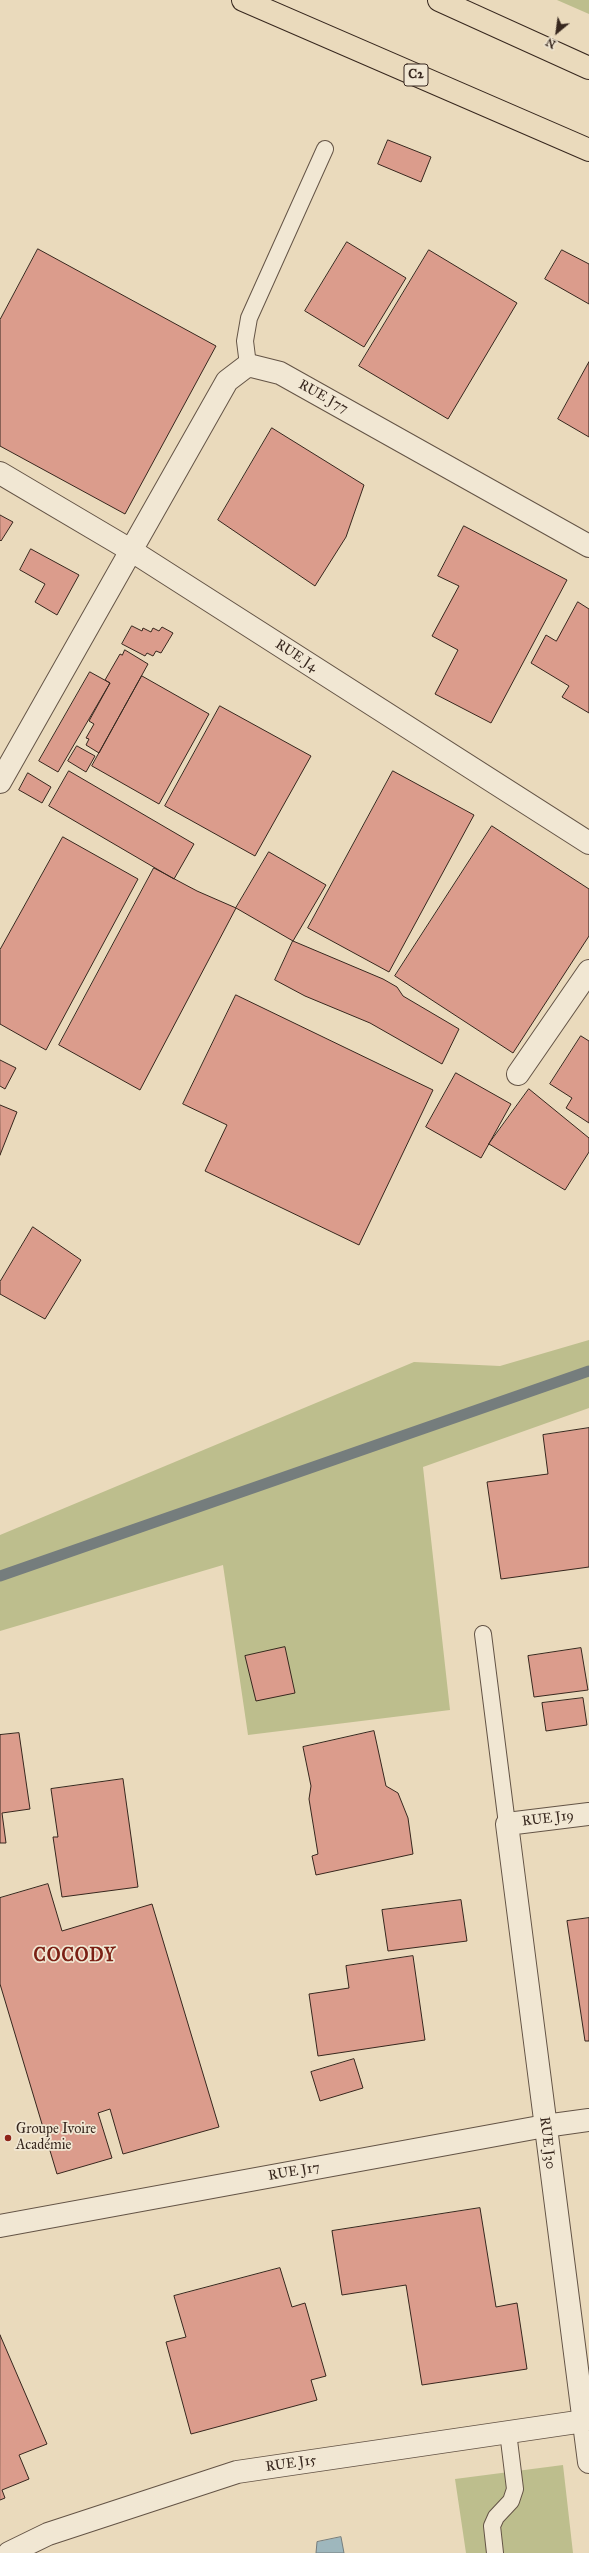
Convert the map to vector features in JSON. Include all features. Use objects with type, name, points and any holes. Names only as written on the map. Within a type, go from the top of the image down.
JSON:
[{"type":"highway","name":"C2","points":[[243,0],[589,150]]},
{"type":"highway","points":[[446,2],[589,68]]},
{"type":"street","name":"RUE J77","points":[[248,365],[280,373],[589,546]]},
{"type":"street","points":[[0,782],[227,381],[248,365]]},
{"type":"street","name":"RUE J4","points":[[0,473],[132,551],[589,843]]},
{"type":"street","points":[[518,1074],[589,971]]},
{"type":"street","name":"RUE J19","points":[[507,1824],[589,1814]]},
{"type":"street","name":"RUE J30","points":[[507,1824],[589,2462]]},
{"type":"street","name":"RUE J17","points":[[0,2226],[545,2126],[589,2120]]},
{"type":"street","name":"RUE J15","points":[[9,2553],[48,2534],[237,2472],[584,2421]]},
{"type":"lane","points":[[248,365],[244,341],[249,318],[325,149]]},
{"type":"lane","points":[[483,1634],[507,1824]]},
{"type":"lane","points":[[495,2553],[492,2526],[496,2517],[511,2501],[515,2489],[508,2432]]},
{"type":"green space","points":[[557,0],[589,0],[589,14]]},
{"type":"green space","points":[[589,1340],[589,1408],[423,1467],[450,1710],[248,1735],[223,1565],[0,1631],[0,1535],[414,1362],[500,1366]]},
{"type":"green space","points":[[563,2465],[573,2553],[466,2553],[455,2479]]},
{"type":"water","points":[[341,2537],[344,2553],[316,2553],[317,2542]]},
{"type":"building","points":[[388,140],[431,157],[421,182],[378,164]]},
{"type":"building","points":[[347,242],[406,278],[364,347],[305,311]]},
{"type":"building","points":[[38,249],[216,346],[125,514],[0,446],[0,320]]},
{"type":"building","points":[[429,250],[517,303],[448,419],[359,366]]},
{"type":"building","points":[[562,250],[589,264],[589,304],[545,279]]},
{"type":"building","points":[[589,362],[589,437],[558,419]]},
{"type":"building","points":[[272,428],[364,485],[346,537],[315,586],[218,520]]},
{"type":"building","points":[[0,515],[13,522],[1,541],[0,540]]},
{"type":"building","points":[[464,526],[567,580],[491,723],[435,694],[458,650],[432,636],[459,586],[438,576]]},
{"type":"building","points":[[31,549],[79,575],[57,615],[35,602],[45,584],[20,570]]},
{"type":"building","points":[[578,602],[589,609],[589,713],[562,697],[569,686],[531,663],[546,635],[556,641]]},
{"type":"building","points":[[132,626],[142,631],[143,628],[151,632],[153,628],[159,631],[162,627],[173,633],[161,653],[156,651],[153,656],[147,653],[145,656],[122,644]]},
{"type":"building","points":[[125,650],[148,664],[99,753],[86,745],[89,739],[86,738],[94,724],[89,721],[110,683],[105,680],[120,654],[122,655]]},
{"type":"building","points":[[90,672],[110,683],[58,772],[39,761]]},
{"type":"building","points":[[142,676],[209,714],[159,804],[92,766]]},
{"type":"building","points":[[220,706],[311,756],[255,856],[165,806]]},
{"type":"building","points":[[77,746],[95,756],[86,772],[68,761]]},
{"type":"building","points":[[69,771],[194,844],[174,879],[49,806]]},
{"type":"building","points":[[393,771],[474,815],[389,972],[308,928]]},
{"type":"building","points":[[28,773],[51,787],[42,803],[19,790]]},
{"type":"building","points":[[492,826],[589,889],[589,936],[513,1053],[395,976]]},
{"type":"building","points":[[63,837],[138,879],[46,1050],[0,1024],[0,950]]},
{"type":"building","points":[[269,852],[326,885],[293,941],[236,908]]},
{"type":"building","points":[[154,868],[197,891],[236,908],[140,1090],[59,1045]]},
{"type":"building","points":[[293,941],[383,979],[397,987],[403,996],[459,1029],[442,1064],[370,1023],[305,996],[275,980]]},
{"type":"building","points":[[236,995],[433,1090],[359,1245],[205,1171],[227,1125],[183,1104]]},
{"type":"building","points":[[581,1036],[589,1041],[589,1123],[566,1108],[572,1098],[550,1084]]},
{"type":"building","points":[[0,1060],[16,1068],[5,1089],[0,1086]]},
{"type":"building","points":[[456,1073],[511,1104],[481,1158],[426,1127]]},
{"type":"building","points":[[529,1089],[589,1138],[589,1152],[565,1190],[489,1144]]},
{"type":"building","points":[[0,1105],[17,1112],[0,1155]]},
{"type":"building","points":[[33,1227],[81,1260],[45,1319],[0,1294],[0,1282]]},
{"type":"building","points":[[589,1428],[589,1567],[501,1579],[487,1482],[548,1474],[543,1435]]},
{"type":"building","points":[[285,1647],[295,1693],[256,1701],[245,1656]]},
{"type":"building","points":[[581,1648],[588,1690],[534,1697],[528,1656]]},
{"type":"building","points":[[583,1698],[587,1725],[546,1731],[542,1703]]},
{"type":"building","points":[[374,1731],[386,1786],[398,1793],[408,1818],[413,1854],[316,1875],[312,1856],[318,1854],[309,1799],[311,1786],[303,1747]]},
{"type":"building","points":[[19,1733],[30,1809],[2,1813],[6,1843],[0,1843],[0,1735]]},
{"type":"building","points":[[123,1779],[138,1887],[62,1897],[53,1837],[58,1837],[51,1789]]},
{"type":"building","points":[[48,1884],[62,1931],[152,1904],[219,2127],[123,2154],[110,2109],[98,2113],[112,2158],[57,2174],[0,1984],[0,1898]]},
{"type":"building","points":[[461,1900],[467,1941],[388,1951],[382,1910]]},
{"type":"building","points":[[589,1918],[589,2041],[585,2041],[567,1921]]},
{"type":"building","points":[[413,1956],[425,2040],[318,2056],[309,1994],[349,1988],[346,1966]]},
{"type":"building","points":[[354,2059],[363,2088],[320,2101],[311,2072]]},
{"type":"building","points":[[480,2208],[496,2307],[517,2303],[527,2369],[422,2385],[406,2285],[342,2295],[332,2231]]},
{"type":"building","points":[[280,2268],[292,2307],[305,2303],[326,2376],[311,2380],[317,2400],[191,2434],[166,2342],[186,2337],[174,2296]]},
{"type":"building","points":[[0,2335],[47,2444],[19,2455],[29,2479],[2,2490],[5,2498],[0,2500]]},
{"type":"waterway","points":[[0,1576],[589,1371]]},
{"type":"place","name":"Groupe Ivoire Académie","points":[[8,2138]]},
{"type":"district","name":"COCODY","points":[[75,1957]]}]
